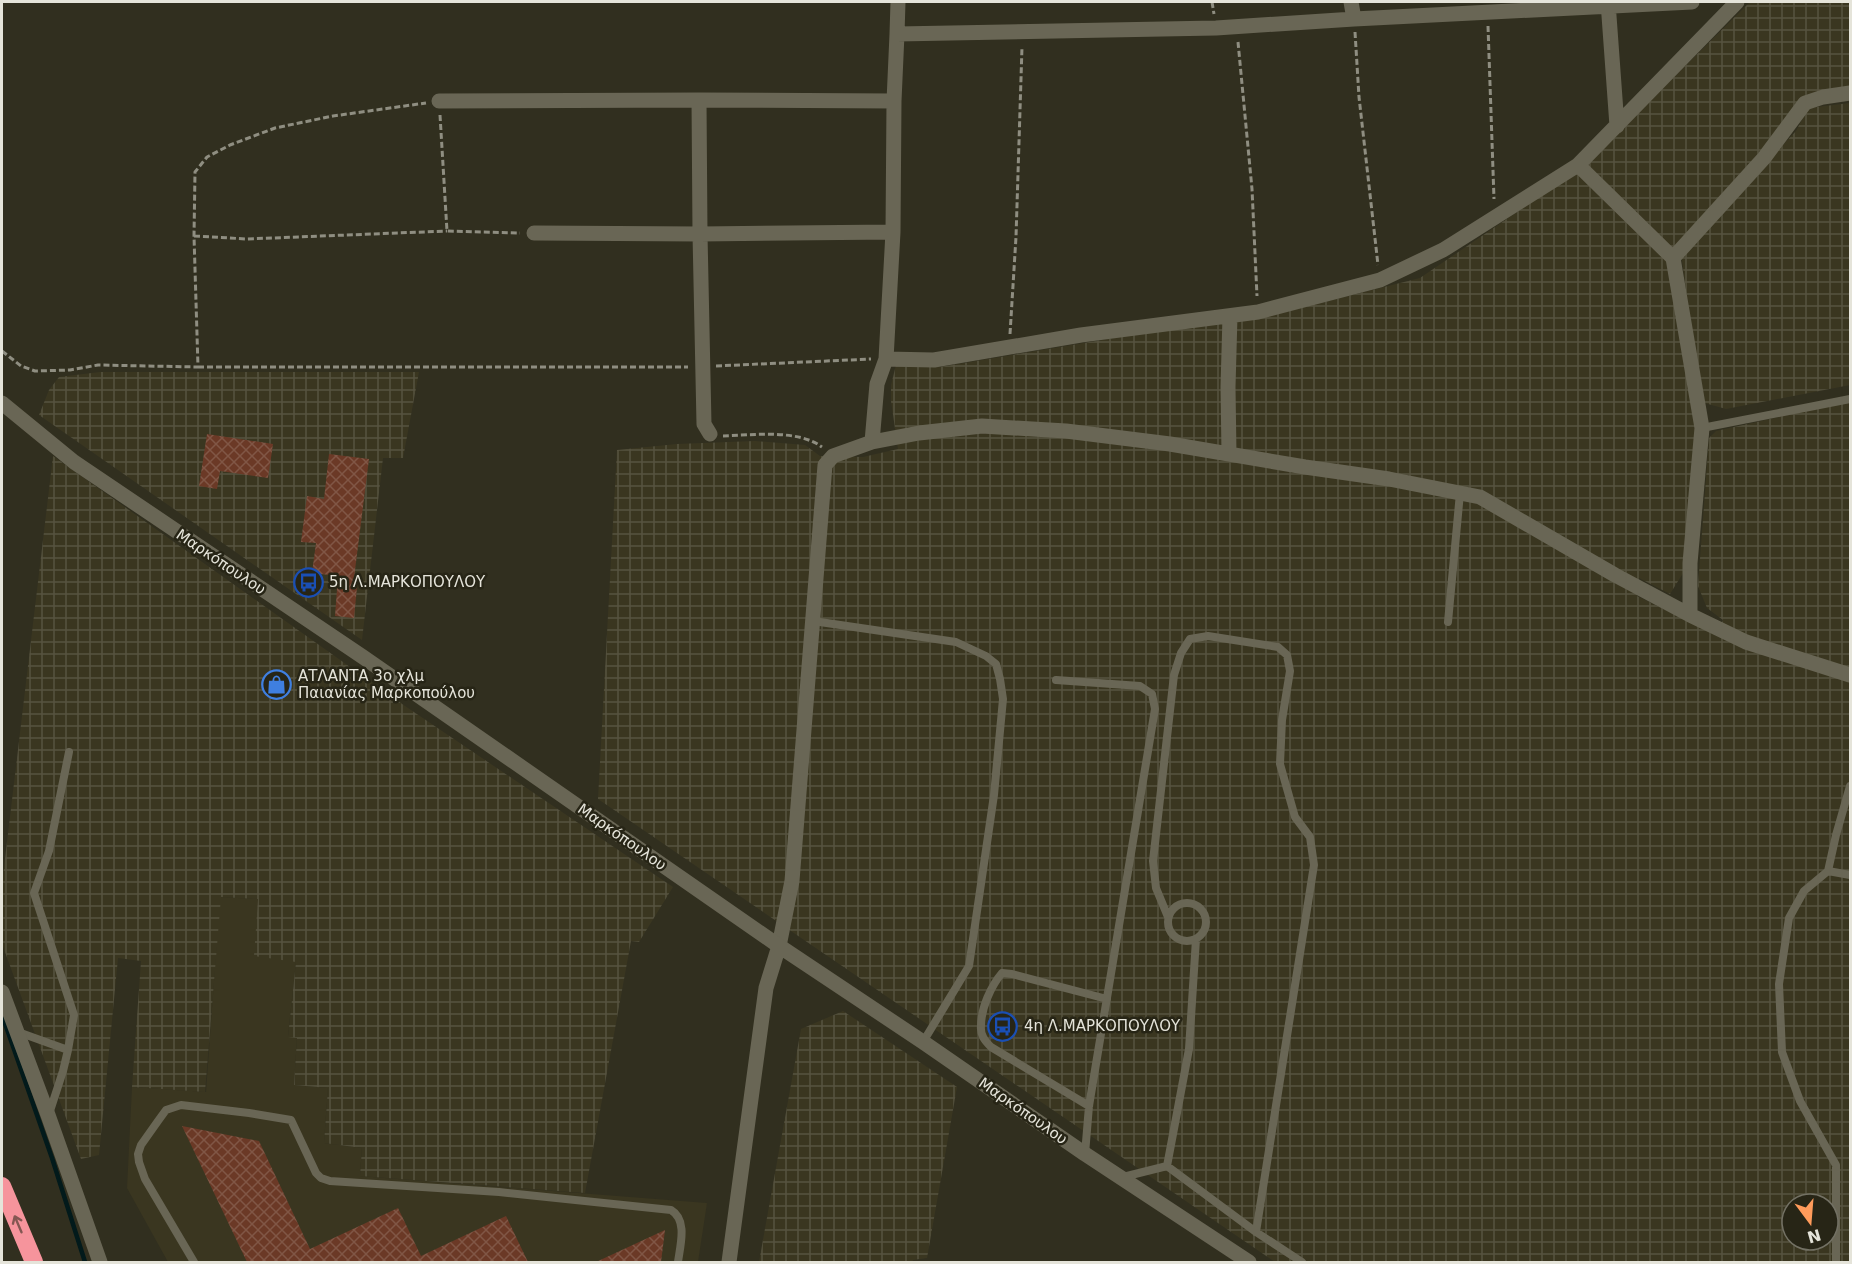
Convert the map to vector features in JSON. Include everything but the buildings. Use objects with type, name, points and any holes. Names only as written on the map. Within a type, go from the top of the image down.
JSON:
[{"type":"highway","points":[[2,1186],[34,1263]]},
{"type":"street","points":[[872,442],[877,384],[886,359],[893,232],[894,100],[898,2]]},
{"type":"street","points":[[1352,2],[1354,19]]},
{"type":"street","points":[[897,34],[1236,27],[1478,9],[1692,2]]},
{"type":"street","points":[[886,359],[934,360],[1081,334],[1258,312],[1380,280],[1443,250],[1578,165],[1737,2]]},
{"type":"street","points":[[1608,4],[1617,126]]},
{"type":"street","points":[[1673,258],[1764,158],[1805,104],[1822,97],[1851,93]]},
{"type":"street","points":[[699,100],[704,424],[710,434]]},
{"type":"street","points":[[439,101],[894,100]]},
{"type":"street","points":[[1578,165],[1673,258],[1702,428],[1690,563],[1690,615]]},
{"type":"street","points":[[534,233],[893,232]]},
{"type":"street","points":[[1229,454],[1230,316]]},
{"type":"street","name":"Μαρκόπουλου","points":[[2,403],[74,462],[363,657],[779,946],[1249,1263]]},
{"type":"street","points":[[729,1263],[766,988],[779,946],[792,881],[825,465],[833,456],[872,442],[919,433],[982,426],[1066,431],[1170,444],[1389,479],[1480,497],[1615,575],[1746,642],[1851,675]]},
{"type":"street","points":[[2,992],[100,1263]]},
{"type":"lane","points":[[1702,428],[1851,399]]},
{"type":"lane","points":[[1448,622],[1460,493]]},
{"type":"lane","points":[[813,621],[956,642],[986,656],[996,664],[1000,679],[1004,699],[994,795],[969,966],[923,1042]]},
{"type":"lane","points":[[1196,939],[1184,941],[1169,930],[1168,917],[1156,888],[1153,861],[1174,675],[1181,653],[1190,639],[1209,636],[1278,647],[1287,655],[1290,671],[1282,720],[1280,764],[1295,817],[1310,837],[1314,865],[1256,1232]]},
{"type":"lane","points":[[1056,680],[1140,686],[1152,694],[1155,709],[1089,1106],[1085,1154]]},
{"type":"lane","points":[[48,1115],[63,1071],[74,1015],[34,893],[49,851],[69,752]]},
{"type":"lane","points":[[1836,1263],[1836,1165],[1800,1101],[1782,1052],[1779,984],[1789,918],[1804,891],[1828,871],[1851,786]]},
{"type":"lane","points":[[1828,871],[1851,875]]},
{"type":"lane","points":[[1167,1166],[1189,1049],[1196,939],[1204,930],[1206,923],[1198,907],[1186,903],[1175,907],[1168,917]]},
{"type":"lane","points":[[1089,1106],[991,1047],[983,1038],[981,1027],[986,1004],[995,982],[1002,973],[1107,999]]},
{"type":"lane","points":[[17,1032],[68,1050]]},
{"type":"lane","points":[[194,1263],[145,1179],[138,1154],[141,1145],[166,1110],[181,1105],[291,1120],[316,1173],[321,1178],[330,1181],[499,1192],[671,1210],[678,1215],[681,1225],[678,1263]]},
{"type":"lane","points":[[1120,1177],[1167,1166],[1302,1263]]},
{"type":"path","points":[[1478,9],[1495,216]]},
{"type":"path","points":[[1354,19],[1359,97],[1380,280]]},
{"type":"path","points":[[1236,27],[1252,189],[1258,312]]},
{"type":"path","points":[[1009,347],[1016,237],[1023,31]]},
{"type":"path","points":[[198,367],[194,236],[195,172],[207,157],[230,145],[275,128],[333,116],[439,101],[447,231]]},
{"type":"path","points":[[194,236],[247,239],[447,231],[534,233]]},
{"type":"path","points":[[2,351],[21,366],[35,371],[70,370],[98,365],[703,367],[886,359]]},
{"type":"path","points":[[710,434],[718,436],[782,435],[814,441],[833,456]]},
{"type":"shaded area","points":[[1750,2],[1850,2],[1850,89],[1821,93],[1774,136],[1672,252],[1585,165]]},
{"type":"shaded area","points":[[1850,103],[1850,385],[1726,409],[1701,402],[1681,253],[1796,131],[1808,108]]},
{"type":"shaded area","points":[[1579,170],[1669,260],[1698,430],[1685,570],[1670,594],[1639,578],[1637,596],[1717,635],[1723,620],[1707,608],[1698,586],[1709,438],[1716,431],[1850,401],[1850,1262],[1275,1262],[598,799],[617,450],[677,444],[755,441],[805,445],[820,456],[863,457],[898,449],[891,401],[891,385],[896,365],[940,367],[1132,335],[1264,317],[1420,278]]},
{"type":"shaded area","points":[[100,372],[419,372],[403,458],[383,458],[362,640],[39,415],[49,390],[59,377]]},
{"type":"shaded area","points":[[53,456],[405,706],[673,887],[639,942],[631,941],[585,1193],[360,1176],[362,1148],[324,1143],[328,1088],[294,1085],[297,1038],[288,1037],[296,962],[254,956],[258,899],[221,897],[205,1092],[132,1087],[141,961],[118,958],[99,1155],[81,1159],[2,944],[2,884]]},
{"type":"shaded area","points":[[220,897],[258,899],[296,962],[288,1036],[297,1038],[294,1085],[328,1088],[324,1143],[362,1148],[360,1176],[707,1203],[698,1262],[168,1262],[127,1188],[132,1087],[206,1092]]},
{"type":"shaded area","points":[[843,1011],[957,1087],[927,1258],[912,1262],[759,1262],[801,1029]]},
{"type":"waterway","points":[[2,1015],[52,1158],[85,1262]]},
{"type":"place","name":"5η Λ.ΜΑΡΚΟΠΟΥΛΟΥ","points":[[308,582]]},
{"type":"place","name":"ΑΤΛΑΝΤΑ 3ο χλμ Παιανίας Μαρκοπούλου","points":[[277,685]]},
{"type":"place","name":"4η Λ.ΜΑΡΚΟΠΟΥΛΟΥ","points":[[1003,1026]]}]
